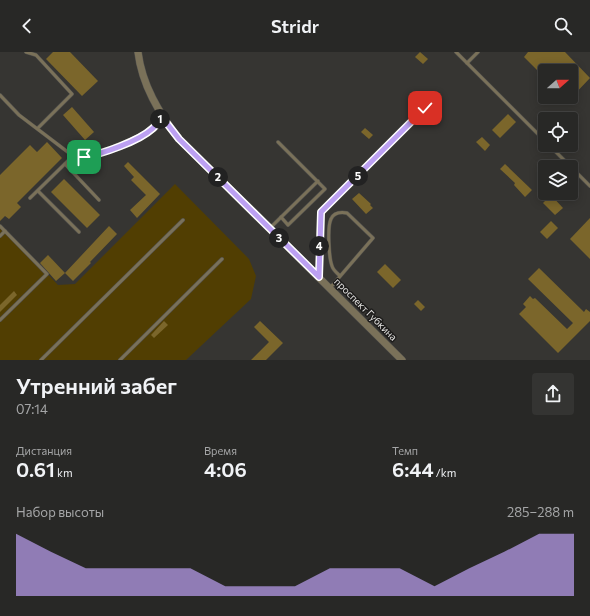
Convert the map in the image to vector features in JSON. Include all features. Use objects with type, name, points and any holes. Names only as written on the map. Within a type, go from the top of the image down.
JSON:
[{"type":"street","name":"проспект Губкина","points":[[138,52],[143,75],[152,98],[162,117],[179,139],[402,360]]},
{"type":"street","points":[[116,147],[140,137],[153,129],[162,117]]},
{"type":"lane","points":[[26,52],[36,55],[72,94],[38,128]]},
{"type":"lane","points":[[36,55],[40,52]]},
{"type":"lane","points":[[456,52],[538,134]]},
{"type":"lane","points":[[467,63],[478,52]]},
{"type":"lane","points":[[0,95],[19,115],[73,156],[84,157],[94,155],[116,147]]},
{"type":"lane","points":[[319,277],[321,212],[425,108]]},
{"type":"lane","points":[[278,142],[325,189],[288,225],[281,217]]},
{"type":"lane","points":[[556,152],[590,186]]},
{"type":"lane","points":[[30,198],[73,156]]},
{"type":"lane","points":[[65,164],[99,200]]},
{"type":"lane","points":[[270,228],[318,182]]},
{"type":"lane","points":[[38,191],[79,232]]},
{"type":"lane","points":[[330,288],[373,238],[347,213],[342,212],[335,214],[330,220],[329,246],[332,268],[340,276]]},
{"type":"lane","points":[[41,360],[183,220]]},
{"type":"lane","points":[[0,226],[47,274],[0,320]]},
{"type":"lane","points":[[0,236],[5,231]]},
{"type":"lane","points":[[120,360],[222,259]]},
{"type":"shaded area","points":[[175,184],[249,259],[256,276],[251,299],[186,360],[0,360],[0,224],[58,285],[75,284]]},
{"type":"building","points":[[53,52],[70,52],[98,81],[82,96],[46,59]]},
{"type":"building","points":[[420,52],[428,59],[423,64],[415,57]]},
{"type":"building","points":[[528,52],[565,52],[577,64],[538,64],[538,71],[524,57]]},
{"type":"building","points":[[578,66],[590,78],[578,91]]},
{"type":"building","points":[[72,107],[94,132],[85,140],[63,115]]},
{"type":"building","points":[[508,114],[516,122],[500,138],[492,130]]},
{"type":"building","points":[[365,128],[373,135],[369,139],[361,132]]},
{"type":"building","points":[[482,137],[490,145],[485,151],[476,142]]},
{"type":"building","points":[[47,142],[62,158],[17,203],[21,207],[9,219],[5,216],[0,221],[0,175],[30,145],[37,152]]},
{"type":"building","points":[[128,162],[160,194],[137,218],[130,210],[146,195],[131,180],[134,177],[124,166]]},
{"type":"building","points":[[505,164],[532,190],[525,197],[514,185],[515,183],[500,169]]},
{"type":"building","points":[[64,179],[100,215],[87,228],[51,192]]},
{"type":"building","points":[[359,193],[371,204],[370,205],[373,208],[366,214],[352,199]]},
{"type":"building","points":[[546,200],[556,200],[563,208],[555,215],[543,203]]},
{"type":"building","points":[[590,218],[590,259],[570,239]]},
{"type":"building","points":[[551,221],[558,228],[547,239],[540,232]]},
{"type":"building","points":[[109,226],[117,234],[73,281],[65,273]]},
{"type":"building","points":[[48,255],[65,273],[56,281],[40,263]]},
{"type":"building","points":[[385,264],[401,280],[393,288],[377,272]]},
{"type":"building","points":[[539,268],[584,312],[586,309],[590,312],[590,321],[558,353],[519,314],[526,307],[523,304],[530,296],[533,299],[535,298],[567,329],[573,323],[528,279]]},
{"type":"building","points":[[14,291],[17,295],[0,312],[0,305]]},
{"type":"building","points":[[418,300],[425,307],[421,311],[414,304]]},
{"type":"building","points":[[164,321],[168,325],[154,338],[151,335]]},
{"type":"building","points":[[260,321],[283,343],[266,360],[251,360],[269,342],[254,327]]},
{"type":"route","points":[[84,157],[94,155],[140,137],[153,129],[162,117],[179,139],[319,277],[321,212],[425,108]]}]
